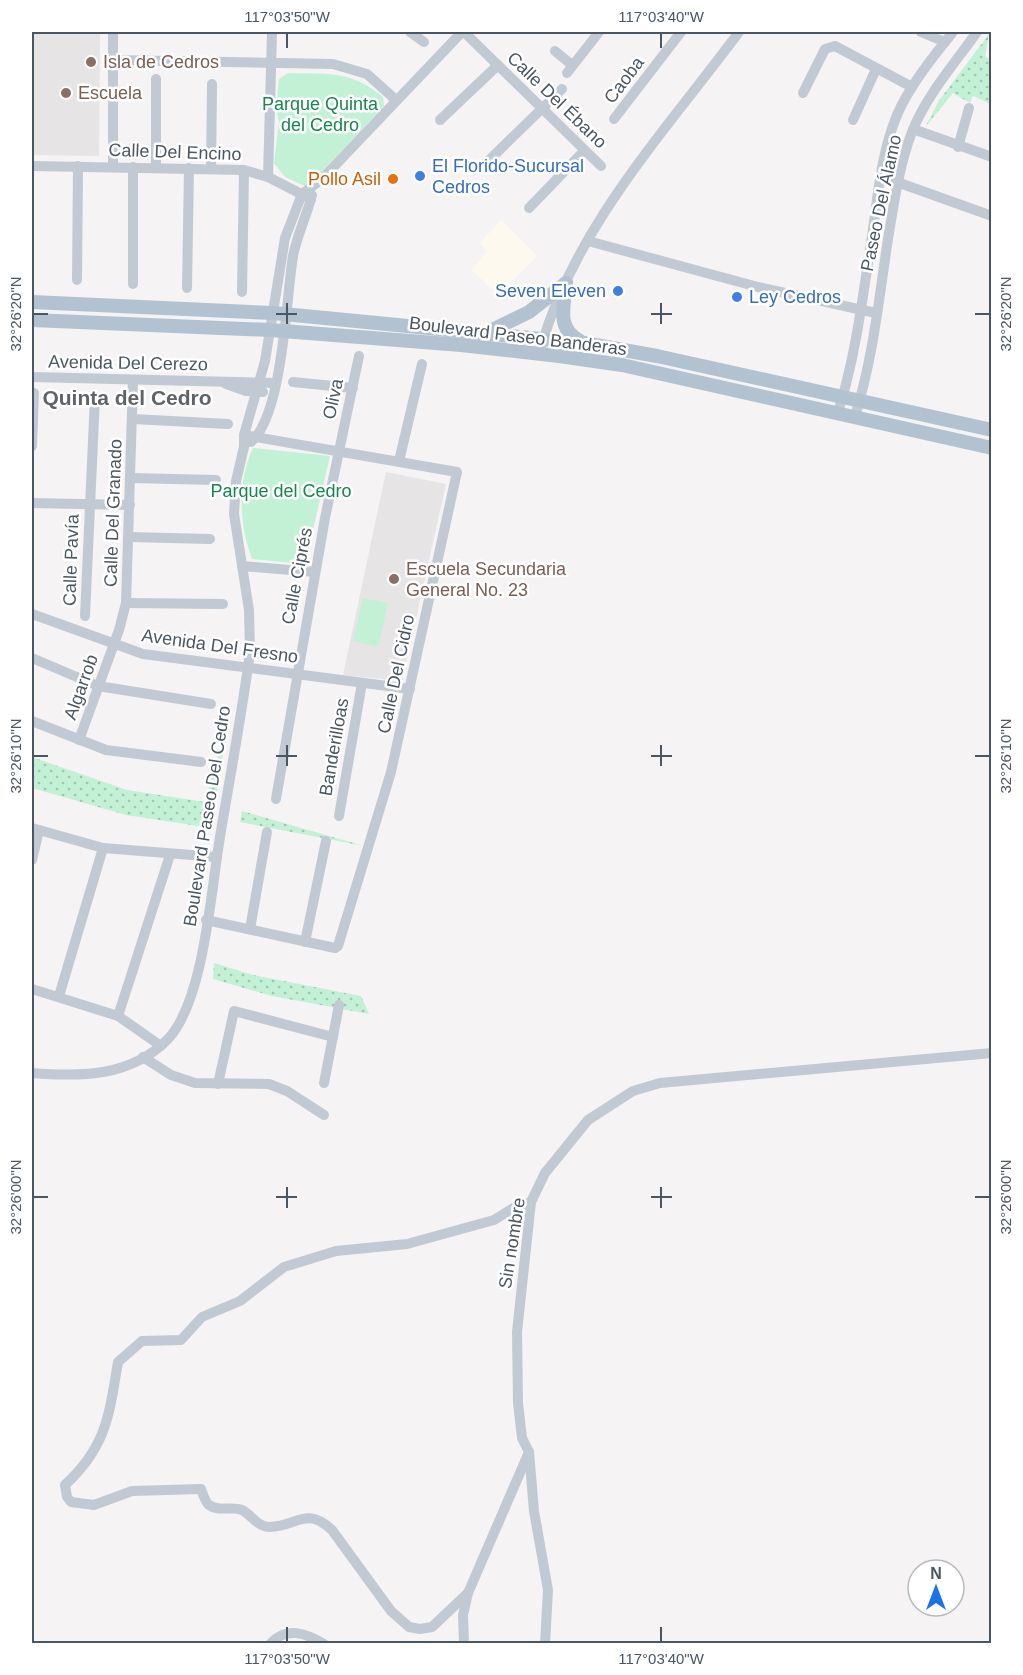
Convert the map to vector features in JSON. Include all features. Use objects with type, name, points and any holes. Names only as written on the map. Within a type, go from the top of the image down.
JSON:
[{"type":"main road","points":[[487,332],[530,312],[566,283]]},
{"type":"main road","points":[[566,283],[562,316],[564,327],[570,336],[584,343]]},
{"type":"main road","name":"Boulevard Paseo Banderas","points":[[32,302],[279,313],[584,343],[628,350],[758,380],[861,399],[992,430]]},
{"type":"main road","name":"Boulevard Paseo Banderas","points":[[32,320],[277,331],[539,354],[622,365],[992,448]]},
{"type":"street","points":[[113,32],[113,167]]},
{"type":"street","points":[[268,177],[272,32]]},
{"type":"street","points":[[410,32],[424,42]]},
{"type":"street","points":[[244,447],[256,438],[275,388],[279,313],[309,194],[463,32]]},
{"type":"street","name":"Calle Del Ébano","points":[[463,32],[601,165]]},
{"type":"street","points":[[555,51],[569,69],[599,32]]},
{"type":"street","name":"Caoba","points":[[614,119],[681,32]]},
{"type":"street","points":[[539,354],[566,283],[588,241],[626,181],[739,32]]},
{"type":"street","points":[[921,32],[945,42]]},
{"type":"street","name":"Paseo Del Álamo","points":[[838,412],[859,310],[880,176],[894,125],[912,87],[953,32]]},
{"type":"street","name":"Paseo Del Álamo","points":[[855,416],[861,399],[893,206],[913,129],[977,32]]},
{"type":"street","points":[[803,93],[825,49],[830,46],[912,87]]},
{"type":"street","points":[[112,60],[333,64],[352,67],[367,74],[396,100]]},
{"type":"street","points":[[440,120],[498,65]]},
{"type":"street","points":[[853,120],[876,69]]},
{"type":"street","points":[[156,80],[156,168]]},
{"type":"street","points":[[212,84],[212,169]]},
{"type":"street","points":[[484,165],[562,89]]},
{"type":"street","points":[[958,147],[969,108]]},
{"type":"street","points":[[913,129],[958,147],[992,157]]},
{"type":"street","points":[[529,208],[584,151]]},
{"type":"street","name":"Calle Del Encino","points":[[32,166],[244,170],[309,194]]},
{"type":"street","points":[[77,280],[78,166]]},
{"type":"street","points":[[133,167],[133,284]]},
{"type":"street","points":[[187,288],[189,168]]},
{"type":"street","points":[[242,292],[244,170]]},
{"type":"street","points":[[880,176],[992,216]]},
{"type":"street","points":[[875,203],[893,206]]},
{"type":"street","points":[[588,241],[735,282],[876,314]]},
{"type":"street","points":[[244,447],[244,435],[277,331]]},
{"type":"street","name":"Oliva","points":[[339,450],[359,356]]},
{"type":"street","points":[[399,461],[422,364]]},
{"type":"street","name":"Avenida Del Cerezo","points":[[32,377],[223,382],[246,391],[259,387],[275,388]]},
{"type":"street","name":"Calle Del Granado","points":[[114,644],[126,603],[134,381]]},
{"type":"street","points":[[293,382],[353,388]]},
{"type":"street","points":[[32,446],[34,393]]},
{"type":"street","name":"Calle Pavía","points":[[85,616],[95,398]]},
{"type":"street","points":[[133,419],[228,424]]},
{"type":"street","name":"Calle Del Cidro","points":[[207,920],[335,948],[338,946],[392,772],[457,472],[244,435]]},
{"type":"street","name":"Boulevard Paseo Del Cedro","points":[[32,1073],[91,1075],[120,1069],[161,1046],[181,1022],[188,1004],[200,967],[248,668],[250,631],[235,527],[234,498],[244,447]]},
{"type":"street","name":"Calle Ciprés","points":[[276,799],[296,673],[339,450]]},
{"type":"street","points":[[131,478],[216,480]]},
{"type":"street","points":[[32,503],[130,504]]},
{"type":"street","points":[[129,537],[210,539]]},
{"type":"street","points":[[242,566],[315,572]]},
{"type":"street","points":[[126,603],[223,604]]},
{"type":"street","name":"Avenida Del Fresno","points":[[32,614],[143,654],[410,689]]},
{"type":"street","name":"Algarrob","points":[[79,740],[114,644]]},
{"type":"street","points":[[32,658],[98,686],[211,704]]},
{"type":"street","name":"Banderilloas","points":[[339,816],[362,683]]},
{"type":"street","points":[[32,721],[106,750],[201,762]]},
{"type":"street","points":[[32,861],[35,829],[103,848],[217,857]]},
{"type":"street","points":[[249,929],[267,832]]},
{"type":"street","points":[[305,942],[326,841]]},
{"type":"street","points":[[59,996],[103,848]]},
{"type":"street","points":[[118,1016],[170,855]]},
{"type":"street","points":[[32,988],[118,1016],[161,1046]]},
{"type":"street","points":[[324,1083],[339,1005]]},
{"type":"street","points":[[218,1084],[234,1011],[333,1037]]},
{"type":"street","name":"Sin nombre","points":[[544,1644],[548,1590],[534,1511],[529,1452],[522,1438],[518,1403],[518,1332],[523,1259],[531,1202],[545,1173],[580,1128],[608,1105],[633,1091],[660,1083],[992,1053]]},
{"type":"street","points":[[143,1058],[171,1075],[195,1083],[269,1084],[324,1114]]},
{"type":"street","points":[[468,1593],[432,1627],[420,1629],[409,1627],[391,1611],[332,1530],[320,1521],[306,1517],[270,1527],[258,1524],[242,1510],[214,1508],[208,1504],[201,1489],[132,1491],[94,1505],[78,1503],[67,1497],[65,1485],[88,1460],[101,1438],[110,1416],[118,1362],[142,1341],[181,1340],[202,1317],[234,1305],[255,1292],[284,1267],[336,1251],[407,1244],[494,1220],[531,1202]]},
{"type":"street","points":[[464,1644],[463,1615],[468,1593],[529,1452]]},
{"type":"street","points":[[270,1644],[285,1634],[301,1632],[324,1644]]},
{"type":"shaded area","name":"Escuela","points":[[32,32],[100,32],[99,156],[32,155]]},
{"type":"shaded area","points":[[501,220],[537,256],[498,295],[472,270],[487,251],[480,243]]},
{"type":"shaded area","name":"Escuela Secundaria General No. 23","points":[[386,472],[446,484],[402,681],[343,675]]},
{"type":"green space","points":[[989,34],[985,56],[991,60],[991,104],[973,96],[970,103],[953,93],[926,126],[938,102]]},
{"type":"green space","name":"Parque Quinta del Cedro","points":[[288,73],[338,75],[360,82],[383,97],[384,106],[307,187],[285,177],[274,163],[279,122],[276,108],[279,79]]},
{"type":"green space","name":"Parque del Cedro","points":[[253,448],[330,456],[305,564],[252,559],[242,517],[242,489]]},
{"type":"green space","points":[[363,598],[388,603],[378,647],[353,641]]},
{"type":"green space","points":[[228,719],[212,828],[126,815],[32,788],[32,757],[127,790],[205,802]]},
{"type":"green space","points":[[242,811],[364,846],[240,822]]},
{"type":"green space","points":[[214,963],[253,975],[361,996],[369,1014],[272,996],[213,979]]},
{"type":"place","name":"Isla de Cedros","points":[[91,62]]},
{"type":"place","name":"Escuela","points":[[66,93]]},
{"type":"place","name":"El Florido-Sucursal Cedros","points":[[420,176]]},
{"type":"place","name":"Pollo Asil","points":[[393,179]]},
{"type":"place","name":"Seven Eleven","points":[[618,291]]},
{"type":"place","name":"Ley Cedros","points":[[737,297]]},
{"type":"place","name":"Escuela Secundaria General No. 23","points":[[394,579]]},
{"type":"district","name":"Quinta del Cedro","points":[[127,398]]}]
